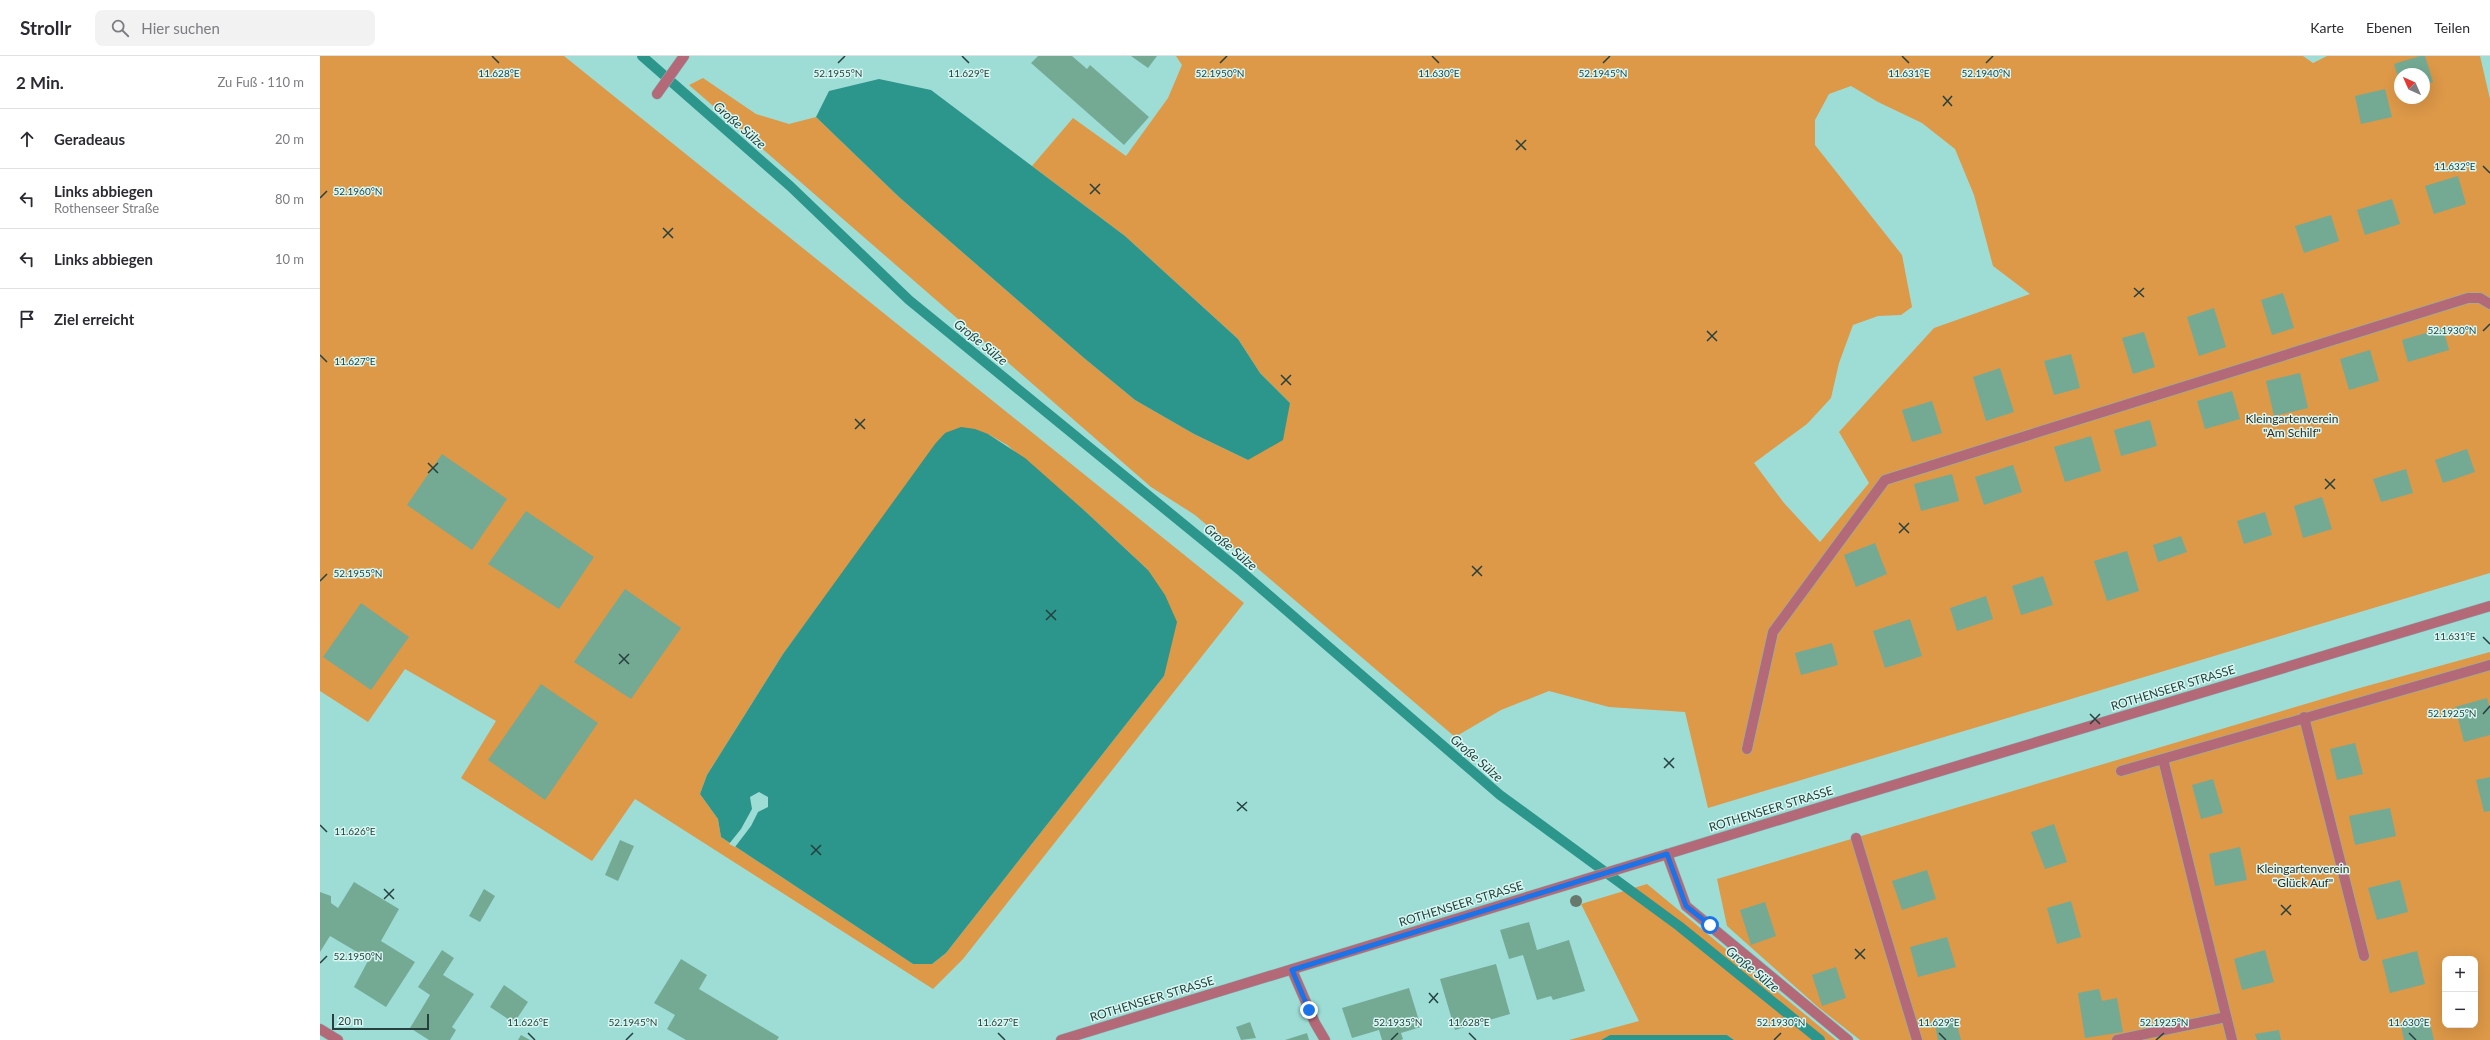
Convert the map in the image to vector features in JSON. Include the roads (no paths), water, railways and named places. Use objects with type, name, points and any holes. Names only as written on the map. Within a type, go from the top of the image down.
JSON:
[{"type":"street","points":[[657,94],[681,60]]},
{"type":"street","points":[[1747,749],[1773,632],[1884,480],[2468,298],[2480,298],[2490,304]]},
{"type":"street","name":"ROTHENSEER STRASSE","points":[[1061,1040],[1667,854],[2490,606]]},
{"type":"street","points":[[2121,771],[2304,717],[2490,665]]},
{"type":"street","points":[[2304,717],[2364,956]]},
{"type":"street","points":[[2163,759],[2232,1040]]},
{"type":"street","points":[[1856,838],[1917,1040]]},
{"type":"street","points":[[1667,854],[1686,906],[1848,1040]]},
{"type":"street","points":[[1292,970],[1315,1024],[1325,1040]]},
{"type":"street","points":[[2117,1040],[2226,1017]]},
{"type":"street","points":[[320,1029],[338,1040]]},
{"type":"waterway","name":"Große Sülze","points":[[642,56],[790,186],[909,300],[1242,572],[1500,795],[1679,926],[1820,1040]]},
{"type":"park label","name":"Kleingartenverein \"Am Schilf\"","points":[[2292,426]]},
{"type":"park label","name":"Kleingartenverein \"Glück Auf\"","points":[[2303,876]]}]
